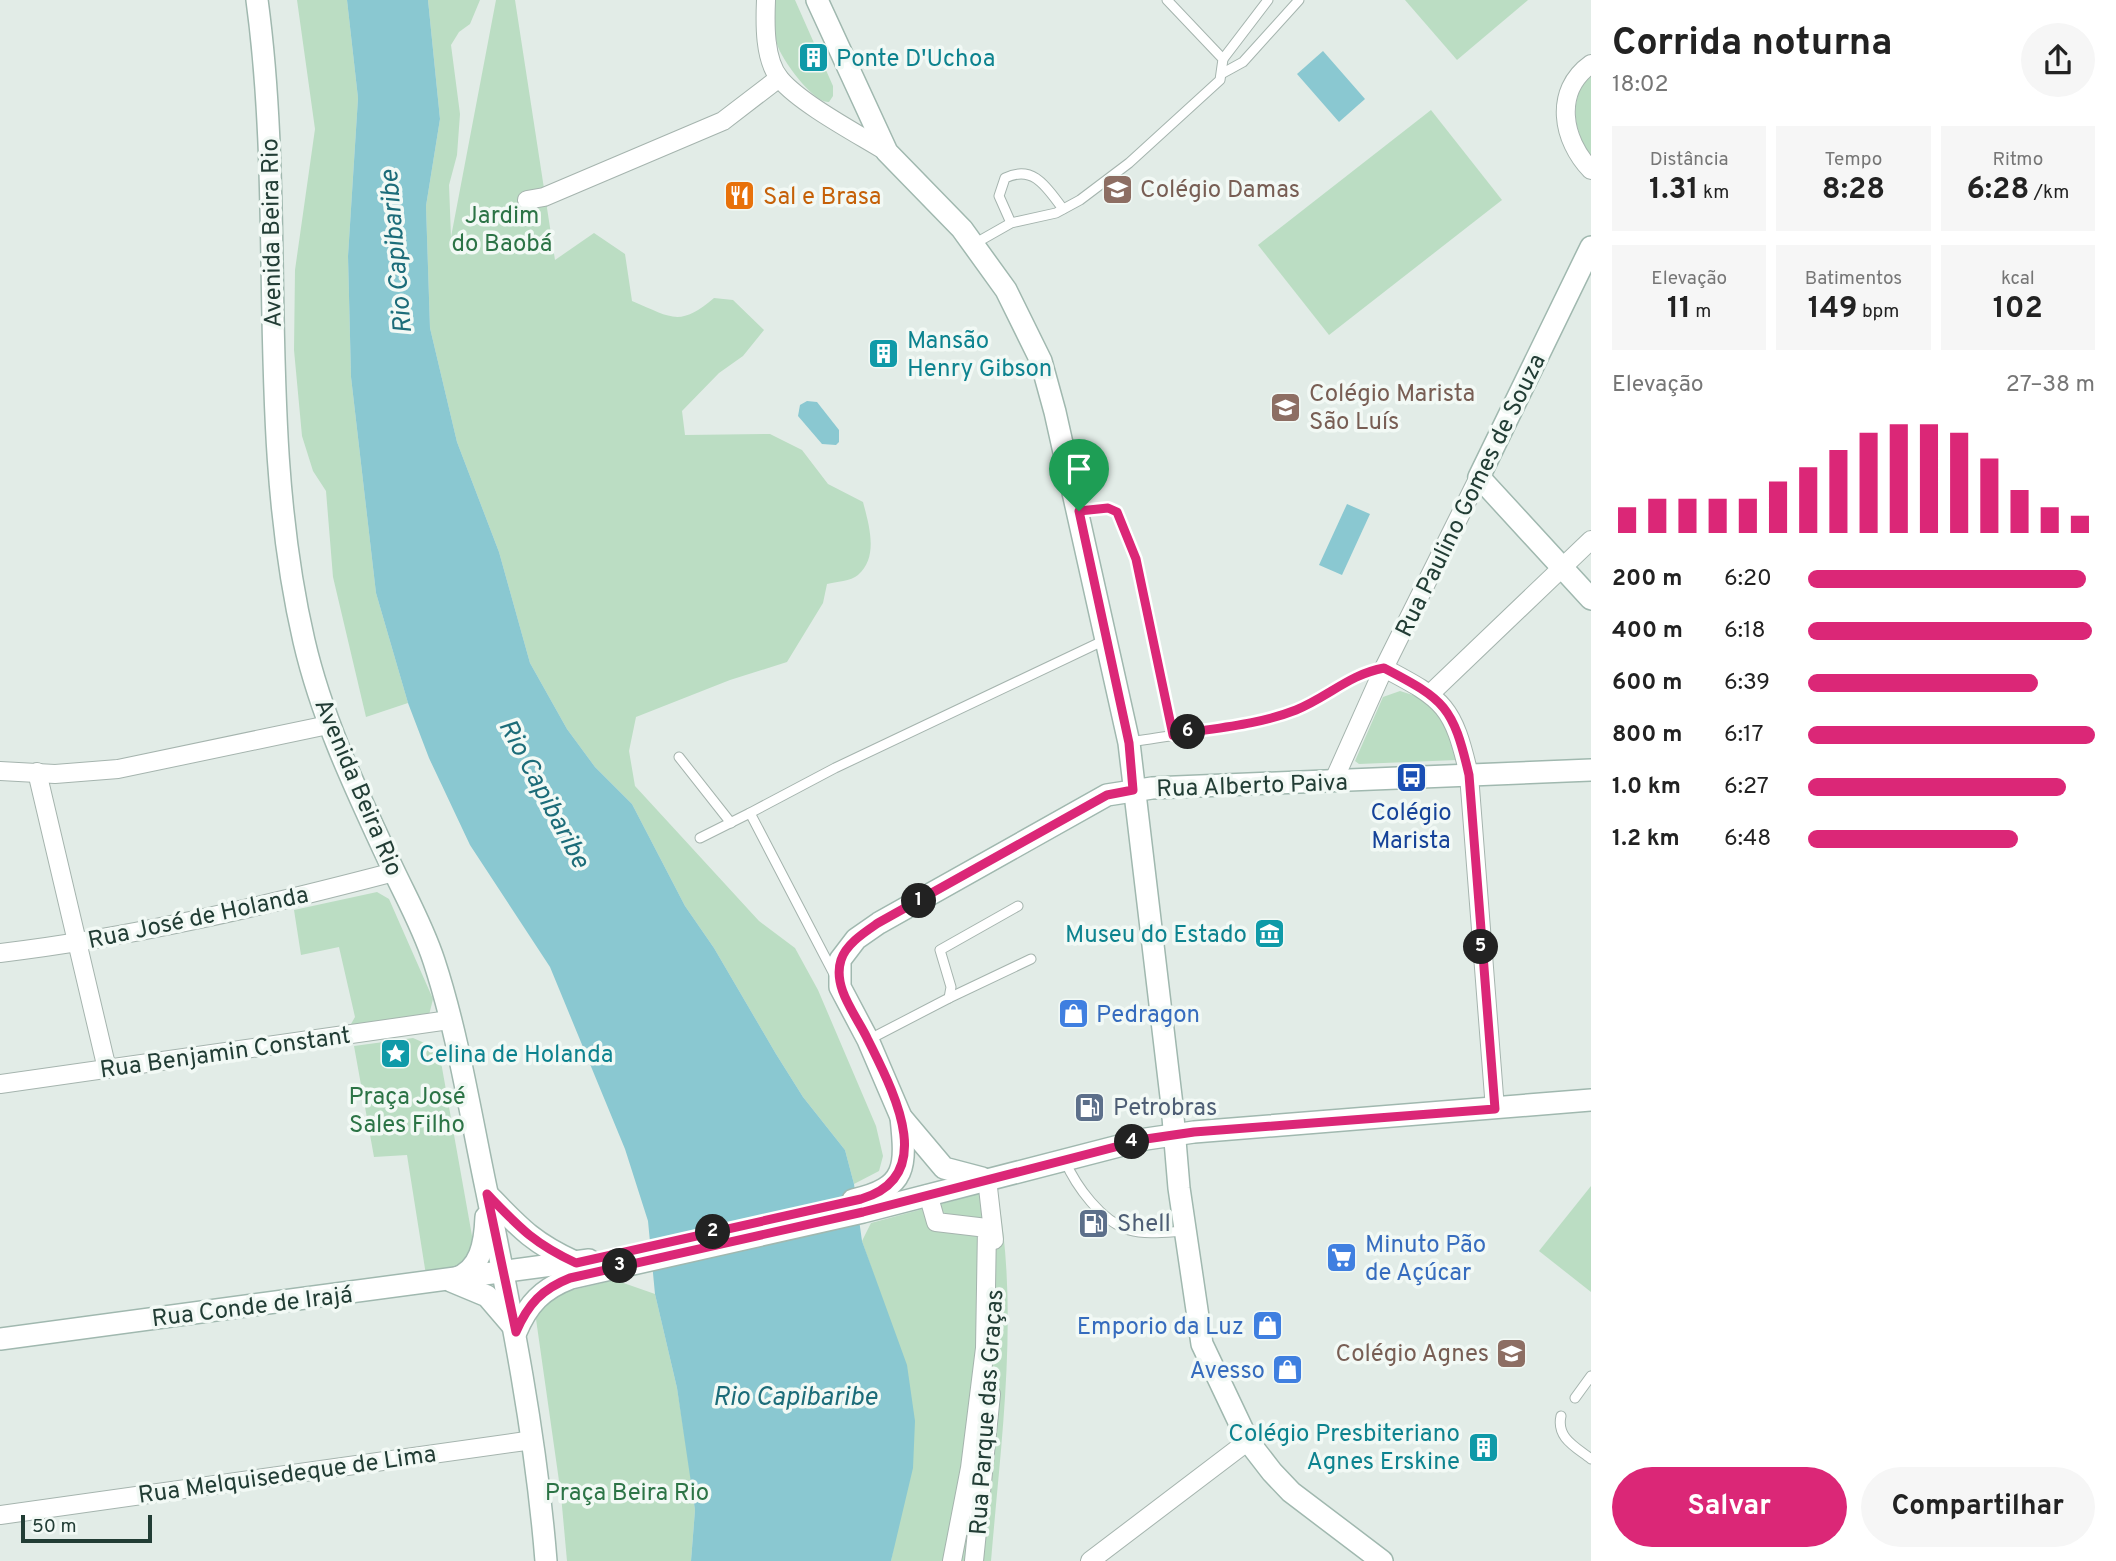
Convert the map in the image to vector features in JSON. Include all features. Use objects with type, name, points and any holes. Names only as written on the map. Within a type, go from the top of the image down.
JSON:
[{"type":"main road","name":"Avenida Beira Rio","points":[[257,0],[270,124],[273,394],[281,503],[304,640],[328,725],[434,962],[516,1332],[533,1440],[546,1561]]},
{"type":"main road","points":[[817,0],[887,152],[931,194],[974,245],[1006,290],[1041,361],[1079,511],[1129,743],[1185,1231],[1202,1344],[1248,1441],[1291,1492],[1382,1561]]},
{"type":"main road","name":"Rua Paulino Gomes de Souza","points":[[1479,477],[1591,247]]},
{"type":"main road","points":[[1479,477],[1591,599]]},
{"type":"main road","name":"Rua Alberto Paiva","points":[[840,987],[841,960],[856,939],[878,923],[1107,795],[1133,790],[1591,770]]},
{"type":"main road","points":[[840,987],[868,1040],[901,1117],[944,1168],[987,1179]]},
{"type":"main road","points":[[516,1332],[527,1307],[540,1294],[581,1266],[862,1205],[928,1194],[1175,1134],[1591,1100]]},
{"type":"main road","points":[[862,1205],[898,1175],[905,1159],[901,1117]]},
{"type":"main road","points":[[487,1194],[524,1234],[542,1247],[581,1266]]},
{"type":"main road","points":[[450,1280],[465,1275],[480,1256],[486,1232],[487,1194]]},
{"type":"main road","name":"Rua Conde de Irajá","points":[[0,1339],[504,1273],[581,1266]]},
{"type":"main road","points":[[450,1280],[488,1296],[516,1332]]},
{"type":"street","points":[[766,0],[767,35],[779,78],[827,115],[887,152]]},
{"type":"street","points":[[1591,64],[1577,78],[1568,95],[1566,131],[1571,143],[1591,170]]},
{"type":"street","points":[[527,201],[544,197],[723,121],[779,78]]},
{"type":"street","name":"Rua Paulino Gomes de Souza","points":[[1333,782],[1384,668],[1479,477]]},
{"type":"street","points":[[1431,693],[1591,540]]},
{"type":"street","points":[[1384,668],[1431,693],[1454,723],[1469,775],[1495,1109]]},
{"type":"street","points":[[0,771],[85,774],[328,725]]},
{"type":"street","points":[[37,772],[107,1069]]},
{"type":"street","name":"Rua José de Holanda","points":[[0,953],[78,943],[280,901],[394,872]]},
{"type":"street","name":"Rua Benjamin Constant","points":[[0,1084],[449,1020]]},
{"type":"street","name":"Rua Parque das Graças","points":[[974,1561],[995,1346],[995,1267],[987,1179]]},
{"type":"street","points":[[928,1194],[936,1222],[987,1228],[985,1348],[970,1468],[952,1561]]},
{"type":"street","name":"Rua Melquisedeque de Lima","points":[[0,1515],[533,1440]]},
{"type":"street","points":[[1090,1561],[1248,1441]]},
{"type":"lane","points":[[1167,0],[1223,60]]},
{"type":"lane","points":[[1223,73],[1223,60],[1268,0]]},
{"type":"lane","points":[[974,245],[1011,223],[1063,209],[1090,194],[1129,163],[1223,73],[1243,62],[1299,0]]},
{"type":"lane","points":[[1011,223],[999,196],[1005,178],[1015,173],[1030,173],[1038,178],[1063,209]]},
{"type":"lane","points":[[1079,511],[1108,508],[1117,512],[1136,559],[1173,735]]},
{"type":"lane","points":[[700,838],[835,768],[1108,639]]},
{"type":"lane","points":[[1129,743],[1269,719],[1308,705],[1355,676],[1384,668]]},
{"type":"lane","points":[[679,757],[731,822]]},
{"type":"lane","points":[[750,813],[840,987]]},
{"type":"lane","points":[[949,998],[951,987],[940,950],[1018,906]]},
{"type":"lane","points":[[868,1040],[1031,959]]},
{"type":"lane","points":[[1065,1159],[1075,1183],[1105,1213],[1128,1229],[1161,1233],[1185,1231]]},
{"type":"lane","points":[[1575,1398],[1591,1376]]},
{"type":"lane","points":[[1561,1416],[1559,1426],[1564,1438],[1591,1459]]},
{"type":"green space","points":[[297,0],[347,0],[358,98],[348,256],[351,377],[376,593],[408,703],[366,717],[333,577],[326,491],[313,471],[302,436],[294,350],[295,270],[315,129]]},
{"type":"green space","name":"Jardim do Baobá","points":[[428,0],[480,0],[470,24],[459,32],[451,45],[460,114],[457,155],[449,185],[451,237],[496,0],[515,0],[555,260],[594,233],[625,254],[632,301],[674,317],[692,313],[714,298],[733,300],[764,330],[743,356],[719,373],[682,411],[685,435],[770,434],[802,450],[828,484],[863,502],[871,540],[864,568],[855,577],[827,584],[823,603],[787,662],[730,680],[636,717],[629,751],[635,786],[759,921],[795,948],[818,990],[876,1126],[883,1156],[879,1171],[854,1184],[845,1150],[803,1097],[776,1054],[714,948],[685,906],[632,804],[595,767],[567,729],[530,663],[499,552],[457,442],[430,328],[426,206],[440,119]]},
{"type":"green space","points":[[774,0],[795,0],[833,86],[833,96],[829,102],[815,96],[807,88],[780,51],[775,33]]},
{"type":"green space","points":[[1405,0],[1528,0],[1457,60]]},
{"type":"green space","points":[[1591,74],[1591,158],[1580,137],[1576,104],[1583,84]]},
{"type":"green space","points":[[1431,110],[1502,200],[1329,335],[1258,245]]},
{"type":"green space","points":[[1400,691],[1419,697],[1441,709],[1457,760],[1359,764],[1355,761],[1383,697]]},
{"type":"green space","name":"Praça José Sales Filho","points":[[377,892],[389,899],[433,999],[429,1015],[347,1031],[355,1017],[339,947],[301,955],[294,910]]},
{"type":"green space","name":"Praça José Sales Filho","points":[[413,1038],[429,1045],[441,1062],[474,1247],[466,1268],[426,1275],[407,1155],[374,1157],[354,1046]]},
{"type":"green space","points":[[1591,1186],[1591,1292],[1539,1251]]},
{"type":"green space","points":[[989,1191],[998,1196],[1004,1241],[1008,1332],[991,1561],[891,1561],[899,1519],[882,1299],[862,1241],[871,1223]]},
{"type":"green space","name":"Praça Beira Rio","points":[[615,1280],[655,1294],[677,1388],[688,1457],[695,1510],[691,1561],[567,1561],[561,1495],[535,1312],[560,1293]]},
{"type":"water","name":"Rio Capibaribe","points":[[347,0],[428,0],[440,119],[426,206],[430,328],[457,442],[499,552],[530,663],[567,729],[595,767],[632,804],[685,906],[714,948],[776,1054],[803,1097],[845,1150],[854,1184],[862,1241],[907,1365],[915,1421],[913,1468],[891,1561],[691,1561],[695,1510],[677,1388],[655,1294],[648,1221],[625,1149],[550,967],[470,845],[429,758],[408,703],[376,593],[351,377],[348,256],[358,98]]},
{"type":"water","points":[[1323,51],[1365,99],[1339,122],[1297,74]]},
{"type":"water","points":[[807,401],[817,402],[839,430],[839,442],[836,445],[822,444],[798,416],[800,405]]},
{"type":"water","points":[[1347,504],[1370,514],[1342,575],[1319,565]]},
{"type":"place","name":"Ponte D'Uchoa","points":[[813,58]]},
{"type":"place","name":"Colégio Damas","points":[[1117,189]]},
{"type":"place","name":"Sal e Brasa","points":[[740,196]]},
{"type":"place","name":"Mansão Henry Gibson","points":[[884,354]]},
{"type":"place","name":"Colégio Marista São Luís","points":[[1286,407]]},
{"type":"place","name":"Colégio Marista","points":[[1411,778]]},
{"type":"place","name":"Museu do Estado","points":[[1270,934]]},
{"type":"place","name":"Pedragon","points":[[1073,1014]]},
{"type":"place","name":"Celina de Holanda","points":[[396,1054]]},
{"type":"place","name":"Petrobras","points":[[1090,1107]]},
{"type":"place","name":"Shell","points":[[1094,1223]]},
{"type":"place","name":"Minuto Pão de Açúcar","points":[[1342,1258]]},
{"type":"place","name":"Emporio da Luz","points":[[1267,1326]]},
{"type":"place","name":"Colégio Agnes","points":[[1512,1353]]},
{"type":"place","name":"Avesso","points":[[1288,1370]]},
{"type":"place","name":"Colégio Presbiteriano Agnes Erskine","points":[[1483,1447]]},
{"type":"route","points":[[1108,508],[1117,512],[1136,559],[1173,735],[1269,719],[1308,705],[1365,671],[1384,668],[1431,693],[1446,709],[1462,743],[1469,775],[1478,918],[1495,1109],[1194,1132],[1146,1139],[863,1212],[570,1278],[548,1288],[527,1307],[516,1332],[487,1194],[524,1234],[542,1247],[576,1263],[861,1199],[890,1185],[898,1175],[905,1159],[901,1117],[868,1040],[840,987],[841,960],[856,939],[878,923],[1107,795],[1133,790],[1129,743],[1079,511],[1108,508]]}]
